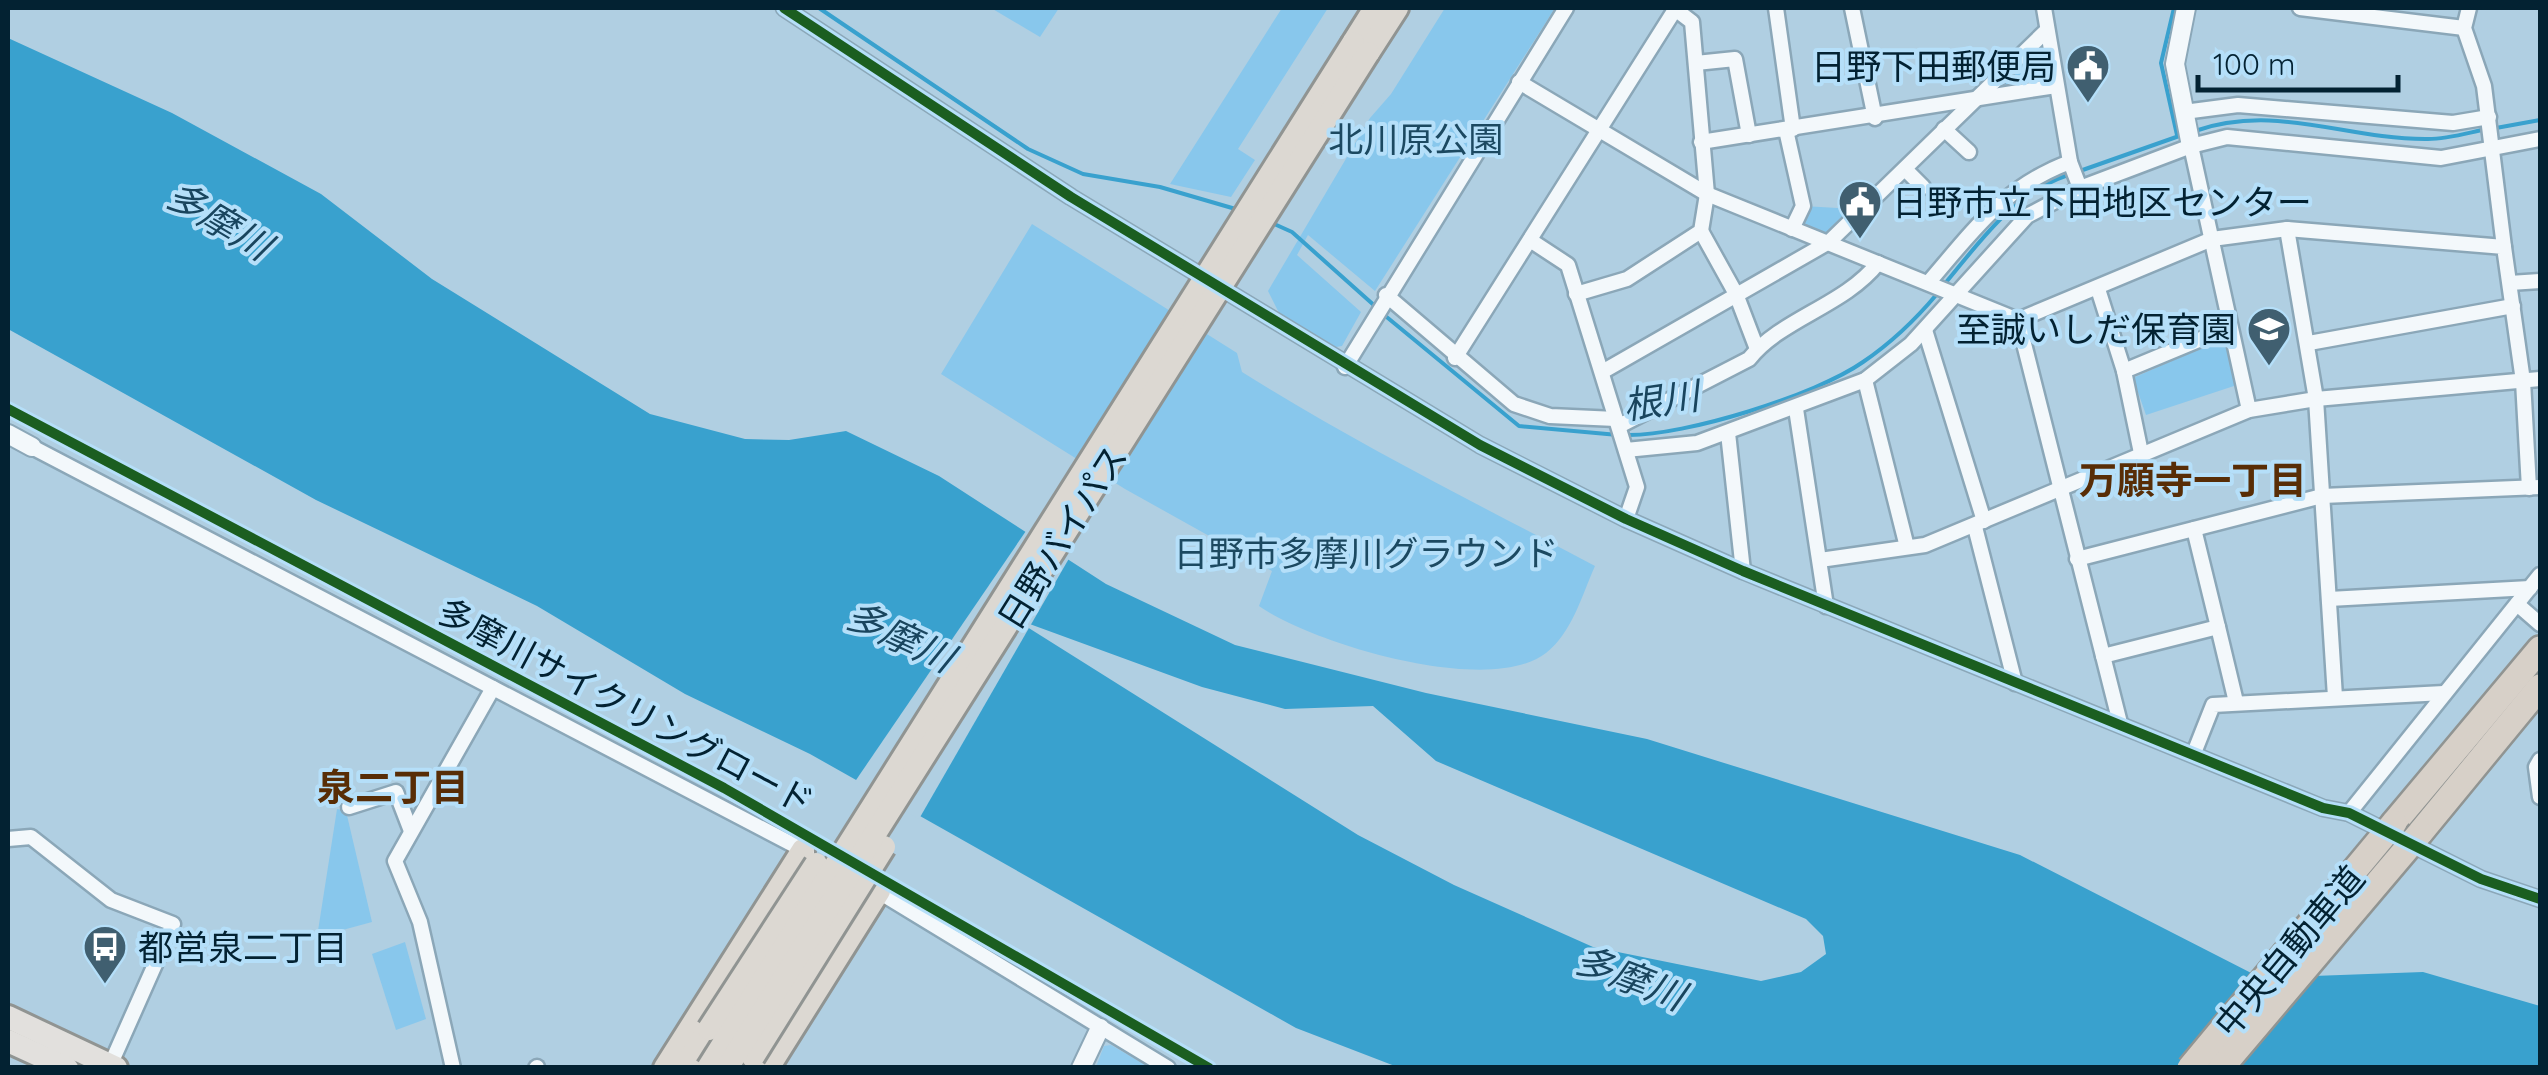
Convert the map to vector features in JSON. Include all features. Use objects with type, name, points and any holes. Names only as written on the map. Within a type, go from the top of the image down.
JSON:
[{"type":"highway","name":"日野バイパス","points":[[1360,48],[1375,8]]},
{"type":"highway","name":"日野バイパス","points":[[708,1068],[967,672],[1360,48],[1397,8]]},
{"type":"highway","name":"中央自動車道","points":[[2190,1068],[2540,649]]},
{"type":"highway","name":"日野バイパス","points":[[727,1068],[967,672]]},
{"type":"highway","points":[[684,1068],[834,836],[967,672]]},
{"type":"highway","points":[[756,1064],[916,793],[967,672]]},
{"type":"highway","name":"中央自動車道","points":[[2221,1068],[2540,686]]},
{"type":"highway","points":[[665,1068],[802,850]]},
{"type":"highway","points":[[756,1064],[879,892]]},
{"type":"main road","points":[[8,1018],[112,1067]]},
{"type":"main road","points":[[8,1042],[66,1068]]},
{"type":"street","points":[[784,8],[1063,192],[1345,367],[1480,445],[1626,519],[1826,606],[2323,808],[2349,813],[2481,878],[2539,894]]},
{"type":"street","points":[[1345,367],[1566,8]]},
{"type":"street","points":[[1455,358],[1675,8],[1692,22],[1706,194],[1701,231],[1736,294],[1757,348]]},
{"type":"street","points":[[1776,8],[1803,206],[1792,229]]},
{"type":"street","points":[[1852,8],[1875,118]]},
{"type":"street","points":[[2044,8],[2070,162],[2080,188]]},
{"type":"street","points":[[2186,8],[2175,64],[2249,410]]},
{"type":"street","points":[[2300,8],[2363,11],[2464,28]]},
{"type":"street","points":[[2078,559],[2322,496],[2534,488],[2534,420],[2523,381],[2484,86],[2464,28],[2469,8]]},
{"type":"street","points":[[1602,372],[1829,242],[2046,31]]},
{"type":"street","points":[[1696,63],[1735,59],[1749,134]]},
{"type":"street","points":[[1519,82],[1706,194],[2018,320],[2212,239],[2286,229],[2504,246]]},
{"type":"street","points":[[1701,142],[1875,118],[2056,86]]},
{"type":"street","points":[[2184,112],[2238,105],[2454,122],[2489,120]]},
{"type":"street","points":[[1944,129],[1968,152]]},
{"type":"street","points":[[1626,448],[1677,448],[1796,409],[1865,380],[1896,358],[1924,330],[1952,294],[2027,216],[2080,188],[2191,146],[2227,136],[2441,158],[2492,145],[2540,140]]},
{"type":"street","points":[[1930,284],[2010,192],[2032,177],[2070,162]]},
{"type":"street","points":[[1905,169],[1923,187]]},
{"type":"street","points":[[2286,229],[2316,399],[2335,698]]},
{"type":"street","points":[[1576,294],[1627,278],[1701,231]]},
{"type":"street","points":[[1530,240],[1568,265],[1637,486],[1626,519]]},
{"type":"street","points":[[1384,298],[1524,409],[1618,424],[1682,396],[1749,359],[1757,348],[1845,292],[1878,263]]},
{"type":"street","points":[[2510,283],[2540,280]]},
{"type":"street","points":[[2098,289],[2124,371],[2141,453]]},
{"type":"street","points":[[2309,343],[2513,306]]},
{"type":"street","points":[[2018,320],[2120,724]]},
{"type":"street","points":[[2124,371],[2230,327]]},
{"type":"street","points":[[1924,330],[1979,524],[2016,683]]},
{"type":"street","points":[[1865,380],[1907,547]]},
{"type":"street","points":[[1820,560],[1907,547],[1979,524],[2249,410],[2316,399],[2540,380]]},
{"type":"street","points":[[1796,409],[1826,606]]},
{"type":"street","points":[[1728,433],[1744,571]]},
{"type":"street","points":[[8,434],[879,892],[1168,1068]]},
{"type":"street","points":[[2194,529],[2236,702]]},
{"type":"street","points":[[2349,813],[2540,575]]},
{"type":"street","points":[[2328,599],[2530,588]]},
{"type":"street","points":[[2516,604],[2540,624]]},
{"type":"street","points":[[2102,656],[2218,627]]},
{"type":"street","points":[[452,1068],[420,922],[395,861],[493,688]]},
{"type":"street","points":[[2194,753],[2213,705],[2444,693]]},
{"type":"street","points":[[2540,760],[2536,768],[2540,797]]},
{"type":"street","points":[[349,807],[396,792],[411,831]]},
{"type":"street","points":[[8,839],[32,837],[111,900],[172,924],[112,1067]]},
{"type":"street","points":[[1082,1068],[1100,1028]]},
{"type":"shaded area","points":[[1111,1045],[1149,1067],[1096,1067],[1104,1046]]},
{"type":"green space","points":[[991,8],[1059,8],[1040,37]]},
{"type":"green space","name":"北川原公園","points":[[1282,8],[1328,8],[1238,149],[1255,160],[1231,197],[1170,184]]},
{"type":"green space","name":"北川原公園","points":[[1445,8],[1555,8],[1375,291],[1308,235],[1297,255],[1361,312],[1342,346],[1336,347],[1280,315],[1268,291],[1370,118],[1391,94]]},
{"type":"green space","points":[[2040,46],[2047,79],[2004,87],[2001,83]]},
{"type":"green space","points":[[1803,206],[1855,209],[1829,242],[1792,229]]},
{"type":"green space","name":"日野市多摩川グラウンド","points":[[1032,224],[1237,353],[1242,372],[1329,424],[1595,566],[1563,635],[1546,653],[1520,665],[1485,670],[1402,660],[1319,636],[1259,606],[1272,571],[1125,489],[941,374]]},
{"type":"green space","points":[[2228,336],[2240,384],[2146,415],[2133,378]]},
{"type":"green space","points":[[337,809],[346,811],[372,922],[317,937]]},
{"type":"green space","points":[[405,942],[426,1019],[396,1030],[372,954]]},
{"type":"water","name":"多摩川","points":[[8,38],[172,113],[321,194],[432,279],[650,414],[745,439],[789,440],[846,431],[939,476],[1106,584],[1235,645],[1426,693],[1647,739],[2020,855],[2261,978],[2423,972],[2540,1006],[2540,1067],[1400,1068],[1296,1028],[810,754],[685,694],[537,606],[316,500],[8,329]],"holes":[[[1013,618],[1202,687],[1285,709],[1373,706],[1436,761],[1806,919],[1823,936],[1826,954],[1801,972],[1761,981],[1593,947],[1454,885],[1358,835]]]},
{"type":"pier","points":[[1028,528],[1071,555],[919,819],[854,783]]},
{"type":"waterway","name":"根川","points":[[819,8],[1028,149],[1083,174],[1160,187],[1239,210]]},
{"type":"waterway","points":[[2174,8],[2161,63],[2177,135]]},
{"type":"waterway","name":"根川","points":[[2195,131],[2253,120],[2395,138],[2448,137],[2487,129]]},
{"type":"waterway","name":"根川","points":[[2496,128],[2540,120]]},
{"type":"waterway","name":"根川","points":[[2077,172],[2182,135]]},
{"type":"waterway","name":"根川","points":[[1943,286],[2014,207],[2048,183],[2068,175]]},
{"type":"waterway","name":"根川","points":[[1272,223],[1292,232],[1376,307]]},
{"type":"waterway","name":"根川","points":[[1627,435],[1715,421],[1783,400],[1842,375],[1903,330],[1937,294]]},
{"type":"waterway","name":"根川","points":[[1383,314],[1519,426],[1618,435]]},
{"type":"cycle path","points":[[784,8],[1071,197],[1480,445],[1626,519],[1743,571],[2323,808],[2349,813],[2481,879],[2540,899]]},
{"type":"cycle path","name":"多摩川サイクリングロード","points":[[8,409],[724,788],[1209,1068]]},
{"type":"place","name":"日野下田郵便局","points":[[2088,104]]},
{"type":"place","name":"日野市立下田地区センター","points":[[1860,240]]},
{"type":"place","name":"至誠いしだ保育園","points":[[2269,367]]},
{"type":"place","name":"都営泉二丁目","points":[[105,985]]},
{"type":"district","name":"万願寺一丁目","points":[[2193,480]]},
{"type":"district","name":"泉二丁目","points":[[393,787]]}]
